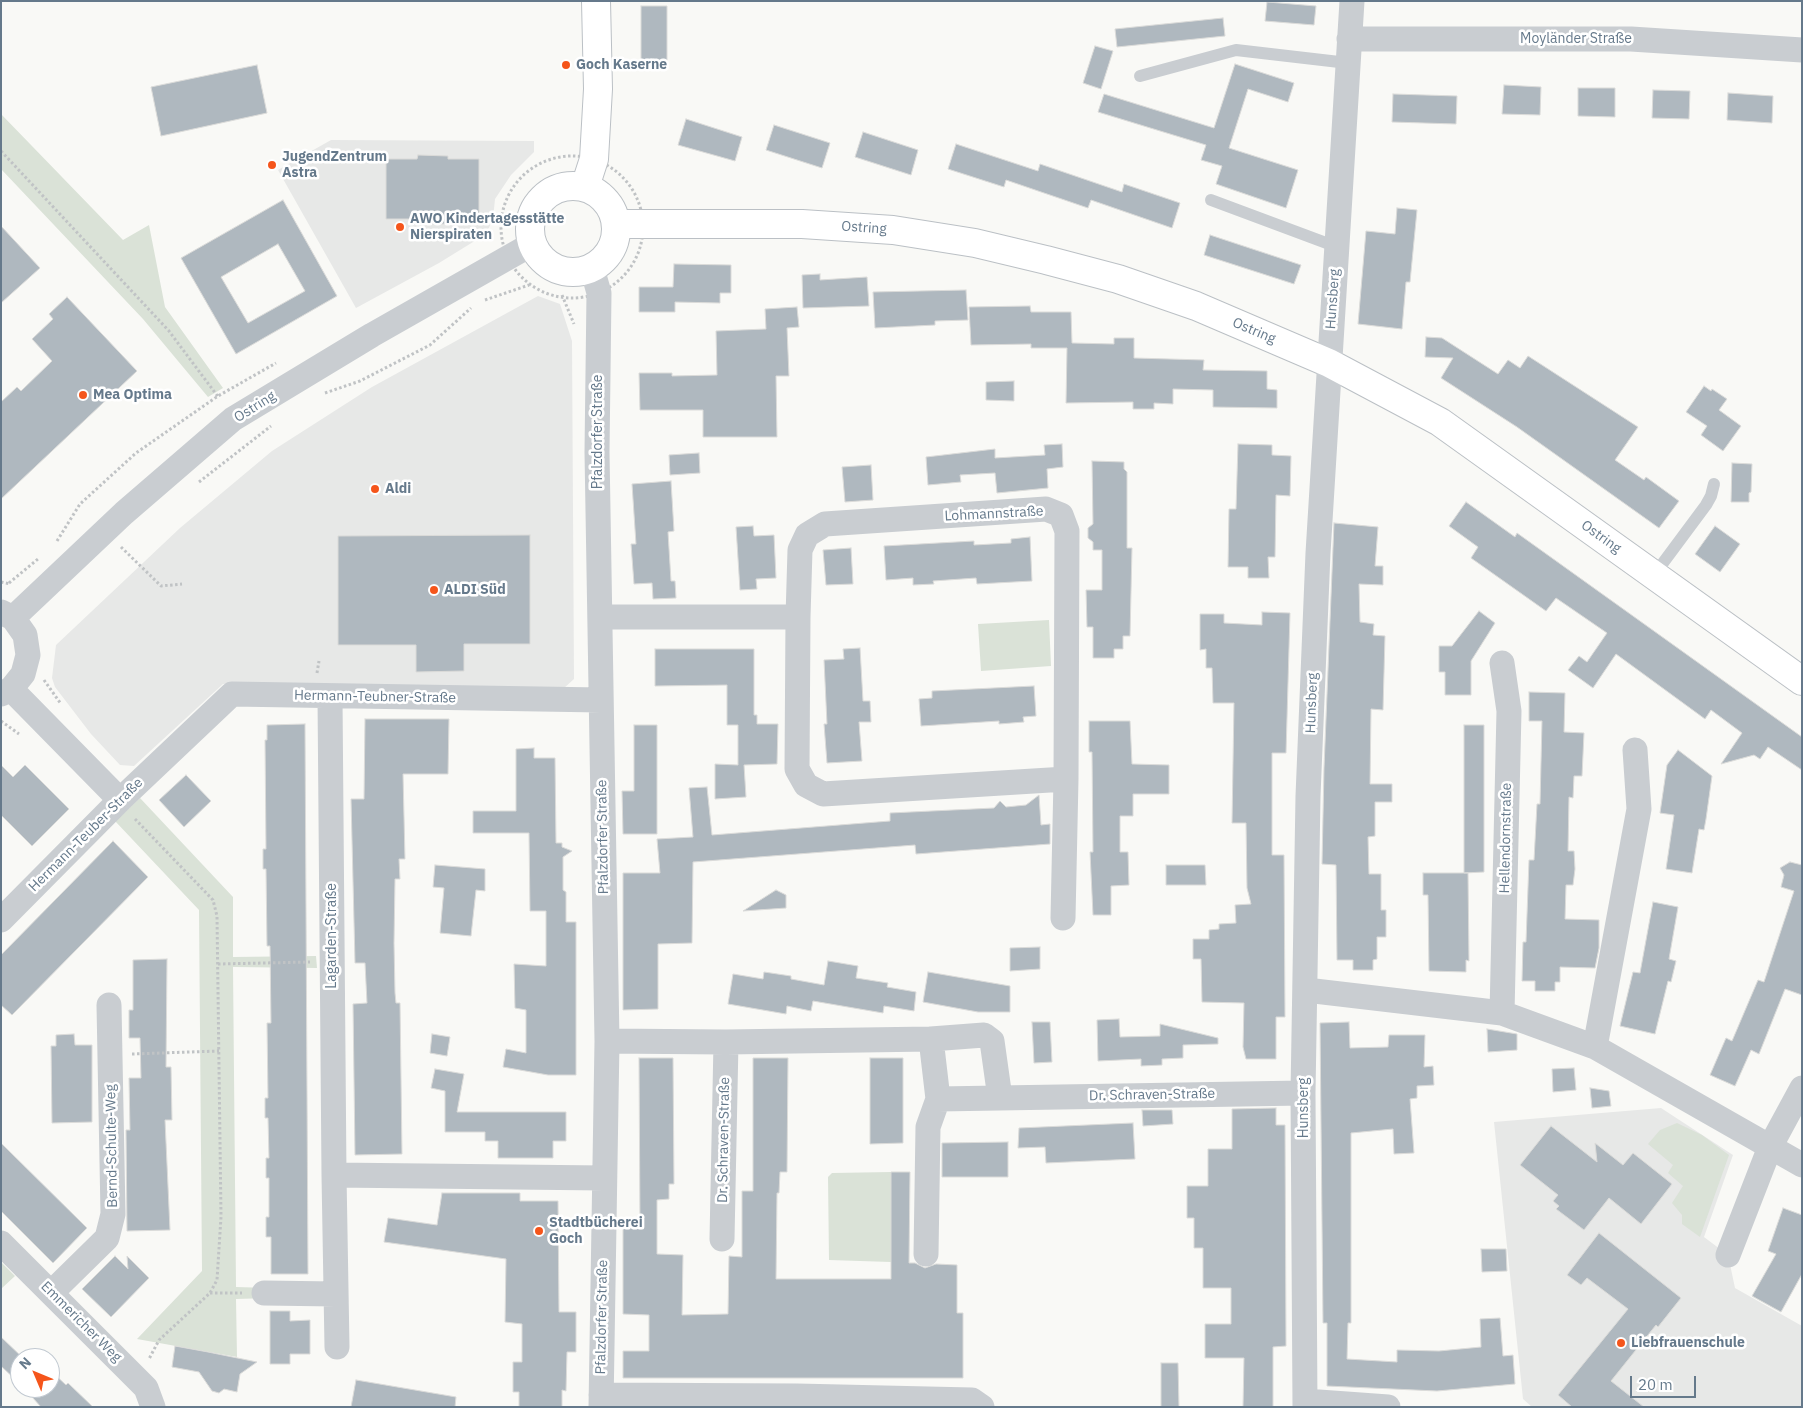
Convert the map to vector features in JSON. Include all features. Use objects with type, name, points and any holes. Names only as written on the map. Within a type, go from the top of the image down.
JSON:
[{"type":"street","points":[[585,187],[594,159],[598,89],[596,1]]},
{"type":"street","name":"Hunsberg","points":[[1305,1404],[1303,1093],[1308,796],[1318,553],[1352,1]]},
{"type":"street","name":"Moyländer Straße","points":[[1349,51],[1631,39],[1802,50]]},
{"type":"street","points":[[563,186],[585,187],[599,194],[638,234],[615,242],[596,280],[546,263],[532,244],[530,226],[535,208],[547,194],[563,186]]},
{"type":"street","name":"Ostring","points":[[638,234],[802,224],[893,230],[975,243],[1118,279],[1196,306],[1329,363],[1440,422],[1802,682]]},
{"type":"street","name":"Ostring","points":[[7,615],[233,419],[372,335],[508,260],[532,244]]},
{"type":"street","name":"Pfalzdorfer Straße","points":[[596,280],[607,1041],[601,1401]]},
{"type":"street","name":"Lohmannstraße","points":[[1063,918],[1066,780],[1068,531],[1061,515],[1046,509],[825,524],[807,535],[800,550],[797,769],[806,785],[823,794],[1066,780]]},
{"type":"street","points":[[7,615],[24,635],[28,655],[23,674],[6,691],[120,800]]},
{"type":"street","points":[[602,617],[798,617]]},
{"type":"street","name":"Hellendornstraße","points":[[1502,663],[1509,712],[1502,1013]]},
{"type":"street","name":"Hermann-Teubner-Straße","points":[[172,752],[232,694],[601,700]]},
{"type":"street","name":"Lagarden-Straße","points":[[330,697],[337,1347]]},
{"type":"street","points":[[1595,1047],[1639,809],[1635,750]]},
{"type":"street","name":"Hermann-Teuber-Straße","points":[[1,920],[120,800],[172,752]]},
{"type":"street","points":[[1306,990],[1502,1013],[1595,1047],[1802,1165]]},
{"type":"street","name":"Bernd-Schulte-Weg","points":[[52,1292],[107,1238],[113,1214],[110,1005]]},
{"type":"street","points":[[607,1041],[726,1042],[931,1039],[984,1035],[992,1041],[1000,1098]]},
{"type":"street","points":[[926,1254],[928,1127],[938,1099],[931,1039]]},
{"type":"street","name":"Dr. Schraven-Straße","points":[[722,1239],[726,1042]]},
{"type":"street","points":[[1728,1255],[1770,1147],[1802,1088]]},
{"type":"street","name":"Dr. Schraven-Straße","points":[[938,1099],[1303,1093]]},
{"type":"street","points":[[334,1175],[604,1178]]},
{"type":"street","name":"Emmericher Weg","points":[[1,1243],[139,1380],[146,1388],[153,1407]]},
{"type":"street","points":[[264,1293],[336,1294]]},
{"type":"street","points":[[601,1401],[972,1400],[982,1407]]},
{"type":"street","points":[[1305,1404],[1388,1407]]},
{"type":"lane","points":[[1140,76],[1236,50],[1349,51]]},
{"type":"lane","points":[[1211,200],[1336,247]]},
{"type":"lane","points":[[1654,575],[1712,496],[1714,484]]},
{"type":"path","points":[[1,151],[169,331],[218,396]]},
{"type":"path","points":[[568,155],[594,159],[619,172],[632,187],[640,205],[638,234],[633,264],[620,279],[596,280],[575,299],[529,285],[508,260],[500,234],[506,196],[531,167],[568,155]]},
{"type":"path","points":[[321,395],[360,381],[430,345],[476,303],[529,285]]},
{"type":"path","points":[[197,484],[274,424]]},
{"type":"path","points":[[114,553],[128,540]]},
{"type":"path","points":[[120,546],[161,586],[182,584]]},
{"type":"path","points":[[120,800],[131,816],[213,900],[217,916],[221,1217],[216,1280],[210,1293],[159,1340],[139,1380]]},
{"type":"path","points":[[218,964],[332,962]]},
{"type":"path","points":[[110,1055],[219,1051]]},
{"type":"path","points":[[210,1293],[264,1293]]},
{"type":"shaded area","points":[[1,114],[123,240],[149,225],[165,307],[223,388],[208,397],[143,319],[1,169]]},
{"type":"shaded area","name":"AWO Kindertagesstätte Nierspiraten","points":[[331,140],[534,141],[534,152],[511,175],[495,199],[493,219],[486,234],[439,263],[356,308],[278,170]]},
{"type":"shaded area","points":[[538,296],[560,304],[572,341],[574,679],[563,689],[223,684],[134,766],[120,765],[91,734],[55,687],[52,678],[56,645],[180,528],[272,451],[372,387]]},
{"type":"shaded area","points":[[1049,620],[1051,666],[981,671],[978,624]]},
{"type":"shaded area","points":[[140,798],[233,897],[233,957],[316,956],[317,968],[233,967],[236,1287],[270,1288],[270,1298],[236,1299],[237,1357],[137,1339],[202,1271],[199,910],[115,821]]},
{"type":"shaded area","points":[[1661,1108],[1733,1155],[1704,1237],[1728,1255],[1735,1288],[1802,1326],[1802,1407],[1532,1407],[1523,1399],[1494,1122]]},
{"type":"shaded area","points":[[1677,1123],[1702,1135],[1729,1155],[1700,1237],[1682,1224],[1682,1215],[1672,1203],[1683,1186],[1668,1173],[1673,1165],[1648,1144],[1660,1130]]},
{"type":"shaded area","points":[[891,1172],[891,1262],[829,1260],[828,1177],[832,1173]]},
{"type":"shaded area","points":[[1,1262],[15,1276],[1,1289]]},
{"type":"building","points":[[1267,2],[1316,6],[1314,25],[1265,21]]},
{"type":"building","points":[[641,6],[667,6],[667,65],[641,65]]},
{"type":"building","points":[[1223,18],[1225,36],[1117,47],[1115,29]]},
{"type":"building","points":[[1095,46],[1113,51],[1101,89],[1083,83]]},
{"type":"building","points":[[1235,64],[1294,83],[1288,102],[1248,89],[1229,148],[1298,170],[1286,208],[1216,184],[1222,166],[1201,160],[1206,145],[1098,112],[1104,94],[1214,128]]},
{"type":"building","points":[[257,65],[267,113],[161,136],[151,87]]},
{"type":"building","points":[[1504,85],[1541,87],[1540,115],[1502,114]]},
{"type":"building","points":[[1578,88],[1615,88],[1615,117],[1578,116]]},
{"type":"building","points":[[1653,90],[1690,91],[1689,119],[1652,118]]},
{"type":"building","points":[[1728,93],[1773,96],[1772,123],[1727,120]]},
{"type":"building","points":[[1393,94],[1457,96],[1456,124],[1392,122]]},
{"type":"building","points":[[686,119],[742,137],[735,161],[678,145]]},
{"type":"building","points":[[774,125],[830,143],[822,168],[766,150]]},
{"type":"building","points":[[863,132],[918,150],[911,175],[855,157]]},
{"type":"building","points":[[956,144],[1038,171],[1040,164],[1122,192],[1124,184],[1180,203],[1172,228],[1091,200],[1088,208],[1006,180],[1004,187],[948,169]]},
{"type":"building","points":[[418,155],[448,156],[448,159],[479,159],[479,219],[448,219],[448,224],[417,224],[417,219],[386,219],[386,159],[417,159]]},
{"type":"building","points":[[283,200],[337,296],[236,354],[181,258]],"holes":[[[278,244],[305,291],[248,323],[221,277]]]},
{"type":"building","points":[[1397,208],[1417,210],[1410,282],[1406,282],[1402,329],[1358,324],[1366,231],[1395,234]]},
{"type":"building","points":[[1,226],[40,268],[1,303]]},
{"type":"building","points":[[1210,235],[1301,265],[1294,284],[1204,255]]},
{"type":"building","points":[[674,264],[731,265],[731,293],[720,293],[720,303],[675,302],[675,312],[639,312],[639,287],[673,287]]},
{"type":"building","points":[[820,274],[820,280],[867,277],[869,306],[803,308],[802,275]]},
{"type":"building","points":[[966,290],[968,320],[935,321],[935,325],[875,328],[873,292]]},
{"type":"building","name":"Mea Optima","points":[[67,297],[137,371],[1,499],[1,402],[17,387],[21,391],[52,361],[32,339],[53,319],[49,314]]},
{"type":"building","points":[[1030,306],[1031,312],[1071,312],[1072,343],[1114,344],[1114,338],[1134,338],[1134,358],[1204,360],[1203,370],[1267,371],[1267,389],[1277,390],[1277,408],[1213,407],[1213,390],[1173,389],[1173,404],[1154,403],[1154,409],[1133,409],[1133,402],[1066,403],[1067,348],[1031,348],[1031,344],[971,345],[969,307]]},
{"type":"building","points":[[797,307],[799,327],[787,328],[789,376],[776,376],[777,437],[703,437],[703,410],[640,410],[639,373],[672,373],[672,376],[717,375],[716,331],[766,329],[765,309]]},
{"type":"building","points":[[1426,337],[1442,338],[1498,374],[1508,360],[1520,368],[1528,356],[1638,427],[1615,460],[1644,480],[1646,477],[1679,501],[1659,528],[1517,427],[1441,378],[1453,358],[1425,357]]},
{"type":"building","points":[[1014,381],[1014,401],[986,400],[986,382]]},
{"type":"building","points":[[1704,386],[1727,399],[1719,410],[1741,426],[1723,451],[1701,435],[1707,426],[1686,412]]},
{"type":"building","points":[[1062,444],[1063,467],[1047,469],[1048,488],[997,493],[995,473],[960,475],[961,482],[928,485],[926,457],[995,449],[995,458],[1045,455],[1044,445]]},
{"type":"building","points":[[1238,444],[1272,445],[1272,455],[1291,456],[1290,496],[1276,495],[1275,557],[1268,557],[1269,578],[1248,578],[1248,567],[1228,567],[1229,509],[1236,509]]},
{"type":"building","points":[[699,453],[700,473],[670,475],[669,455]]},
{"type":"building","points":[[1092,461],[1124,462],[1124,469],[1127,472],[1127,548],[1132,548],[1130,636],[1123,636],[1123,649],[1114,649],[1114,658],[1093,658],[1093,627],[1087,627],[1086,590],[1102,590],[1102,550],[1093,550],[1093,542],[1088,538],[1088,528],[1093,524]]},
{"type":"building","points":[[1732,463],[1752,464],[1749,502],[1731,502]]},
{"type":"building","points":[[871,465],[873,500],[845,502],[842,467]]},
{"type":"building","points":[[671,481],[674,531],[668,532],[671,581],[675,581],[676,598],[653,599],[652,583],[634,584],[631,544],[636,544],[632,484]]},
{"type":"building","points":[[1466,502],[1515,537],[1517,533],[1802,737],[1802,770],[1768,747],[1760,759],[1754,755],[1721,764],[1742,733],[1711,710],[1705,719],[1616,654],[1593,688],[1568,670],[1579,656],[1587,662],[1607,633],[1556,598],[1546,611],[1471,558],[1478,547],[1449,526]]},
{"type":"building","points":[[1334,523],[1378,527],[1375,566],[1383,566],[1383,585],[1359,584],[1360,622],[1374,624],[1373,635],[1385,636],[1383,710],[1371,709],[1370,784],[1392,784],[1392,802],[1375,802],[1375,836],[1368,837],[1369,874],[1381,874],[1381,910],[1386,910],[1386,937],[1377,937],[1377,959],[1373,960],[1373,970],[1353,970],[1353,960],[1337,960],[1336,865],[1322,864]]},
{"type":"building","points":[[753,526],[754,536],[774,535],[776,578],[756,579],[757,589],[740,590],[736,527]]},
{"type":"building","points":[[1715,526],[1740,544],[1720,572],[1695,554]]},
{"type":"building","name":"ALDI Süd","points":[[530,535],[530,644],[464,644],[464,671],[416,672],[416,645],[338,645],[338,536]]},
{"type":"building","points":[[1030,537],[1032,581],[977,584],[976,578],[933,581],[934,584],[913,585],[913,578],[886,580],[884,546],[974,541],[974,545],[1011,543],[1011,539]]},
{"type":"building","points":[[851,548],[853,584],[826,585],[823,550]]},
{"type":"building","points":[[1479,611],[1495,623],[1471,661],[1471,695],[1445,695],[1445,672],[1439,672],[1439,646],[1452,646]]},
{"type":"building","points":[[1262,612],[1290,613],[1286,753],[1272,753],[1272,855],[1284,855],[1285,1017],[1276,1017],[1276,1059],[1246,1059],[1243,1047],[1244,1003],[1202,1002],[1201,959],[1193,959],[1193,939],[1209,939],[1209,930],[1219,929],[1219,924],[1236,923],[1235,905],[1251,904],[1247,888],[1246,823],[1232,823],[1234,703],[1213,703],[1212,668],[1206,668],[1206,649],[1200,650],[1200,614],[1224,614],[1224,623],[1262,625]]},
{"type":"building","points":[[860,648],[863,701],[870,701],[871,722],[859,722],[862,761],[827,763],[824,724],[827,724],[824,660],[844,659],[843,649]]},
{"type":"building","points":[[655,649],[754,649],[754,715],[757,715],[757,724],[778,724],[777,764],[744,765],[746,797],[715,799],[715,764],[738,765],[738,725],[727,725],[727,685],[655,686]]},
{"type":"building","points":[[1034,686],[1036,716],[1023,717],[1024,722],[999,724],[999,721],[921,726],[919,699],[932,698],[932,691]]},
{"type":"building","points":[[1529,692],[1565,693],[1564,732],[1584,733],[1582,776],[1574,776],[1573,798],[1569,797],[1568,851],[1574,851],[1575,869],[1573,885],[1566,885],[1565,919],[1599,920],[1599,948],[1595,968],[1560,967],[1560,982],[1555,982],[1555,991],[1535,991],[1535,981],[1522,981],[1523,942],[1526,942],[1529,860],[1534,860],[1537,804],[1540,804],[1542,721],[1529,721]]},
{"type":"building","points":[[365,719],[449,719],[448,774],[403,774],[405,859],[399,859],[400,879],[395,879],[394,943],[396,1003],[400,1003],[402,1154],[355,1155],[353,1004],[367,1003],[365,963],[355,963],[351,799],[364,799]]},
{"type":"building","points":[[1089,721],[1130,721],[1132,764],[1169,765],[1169,794],[1133,794],[1133,816],[1120,816],[1120,852],[1128,852],[1129,885],[1111,886],[1111,915],[1093,915],[1090,852],[1093,852],[1092,752],[1089,752]]},
{"type":"building","points":[[305,724],[308,1274],[271,1274],[271,1237],[266,1237],[266,1217],[269,1217],[269,1178],[266,1178],[266,1158],[269,1158],[268,1118],[265,1118],[265,1098],[268,1098],[267,1023],[271,1023],[266,869],[263,869],[263,849],[266,849],[265,740],[267,740],[267,725]]},
{"type":"building","points":[[634,725],[657,725],[657,834],[623,834],[622,791],[634,791]]},
{"type":"building","points":[[1464,725],[1484,725],[1484,872],[1464,873]]},
{"type":"building","points":[[534,748],[534,758],[555,758],[556,843],[562,843],[562,847],[572,851],[563,857],[563,890],[566,892],[566,922],[576,922],[576,1075],[548,1075],[503,1067],[506,1049],[526,1053],[526,1010],[515,1008],[514,964],[546,966],[546,911],[530,911],[529,833],[473,833],[473,811],[516,811],[516,749]]},
{"type":"building","points":[[1678,750],[1712,776],[1704,830],[1699,829],[1692,873],[1666,869],[1674,815],[1660,813],[1667,765]]},
{"type":"building","points":[[1,765],[13,777],[25,765],[69,809],[32,846],[1,815]]},
{"type":"building","points":[[186,775],[211,801],[184,827],[159,800]]},
{"type":"building","points":[[707,787],[712,835],[890,821],[890,813],[994,808],[1000,801],[1006,807],[1026,805],[1039,795],[1041,825],[1050,824],[1050,844],[916,854],[915,845],[693,862],[692,943],[658,944],[658,1009],[623,1010],[623,873],[660,873],[657,839],[693,837],[689,788]]},
{"type":"building","points":[[113,841],[148,877],[12,1015],[1,1005],[1,955]]},
{"type":"building","points":[[1790,862],[1802,865],[1802,995],[1785,989],[1759,1054],[1751,1050],[1735,1086],[1710,1075],[1726,1038],[1732,1041],[1758,980],[1764,982],[1794,891],[1781,887],[1784,875],[1780,868]]},
{"type":"building","points":[[435,865],[485,869],[485,891],[476,890],[471,936],[440,933],[444,888],[433,887]]},
{"type":"building","points":[[1166,865],[1205,865],[1206,885],[1166,885]]},
{"type":"building","points":[[1423,873],[1468,873],[1469,961],[1466,960],[1466,972],[1429,971],[1428,895],[1423,895]]},
{"type":"building","points":[[776,890],[786,895],[786,908],[743,911]]},
{"type":"building","points":[[1653,902],[1678,907],[1669,959],[1676,961],[1671,982],[1668,981],[1655,1034],[1620,1026],[1633,972],[1640,973]]},
{"type":"building","points":[[1040,947],[1040,969],[1010,971],[1010,948]]},
{"type":"building","points":[[167,959],[166,1067],[171,1067],[172,1120],[165,1120],[170,1230],[127,1231],[126,1130],[130,1130],[129,1078],[141,1078],[140,1038],[129,1038],[129,1010],[133,1010],[133,960]]},
{"type":"building","points":[[828,961],[858,966],[856,978],[888,983],[887,987],[916,992],[914,1011],[884,1006],[883,1013],[813,1001],[811,1011],[787,1006],[786,1014],[728,1004],[733,974],[763,979],[764,972],[791,976],[791,979],[824,985]]},
{"type":"building","points":[[928,972],[1010,986],[1010,1012],[978,1012],[923,1002]]},
{"type":"building","points":[[1119,1019],[1120,1037],[1160,1036],[1160,1024],[1218,1038],[1218,1044],[1183,1045],[1183,1058],[1162,1059],[1162,1065],[1141,1066],[1141,1059],[1098,1061],[1097,1020]]},
{"type":"building","points":[[1032,1022],[1050,1022],[1052,1062],[1034,1063]]},
{"type":"building","points":[[1349,1022],[1350,1048],[1388,1047],[1389,1035],[1425,1035],[1424,1067],[1433,1066],[1434,1085],[1417,1086],[1417,1098],[1410,1099],[1414,1153],[1394,1154],[1393,1129],[1351,1133],[1351,1323],[1348,1323],[1347,1359],[1397,1362],[1397,1350],[1439,1351],[1481,1347],[1480,1319],[1500,1318],[1503,1356],[1513,1355],[1515,1384],[1437,1391],[1327,1386],[1327,1323],[1323,1323],[1320,1023]]},
{"type":"building","points":[[1487,1029],[1517,1034],[1517,1050],[1488,1052]]},
{"type":"building","points":[[74,1034],[75,1045],[92,1045],[92,1122],[52,1123],[51,1046],[56,1046],[56,1035]]},
{"type":"building","points":[[432,1034],[450,1037],[447,1056],[430,1053]]},
{"type":"building","points":[[639,1058],[673,1058],[674,1184],[669,1184],[669,1199],[657,1200],[657,1254],[683,1255],[682,1315],[728,1314],[729,1256],[742,1257],[742,1191],[753,1191],[753,1058],[788,1058],[787,1172],[780,1172],[779,1193],[777,1193],[776,1279],[891,1279],[891,1172],[910,1172],[909,1263],[915,1263],[925,1268],[936,1264],[957,1265],[957,1313],[963,1313],[963,1378],[623,1378],[623,1351],[649,1351],[649,1315],[623,1314],[623,1223],[640,1223]]},
{"type":"building","points":[[870,1058],[903,1058],[903,1143],[870,1144]]},
{"type":"building","points":[[1574,1068],[1576,1090],[1553,1092],[1552,1069]]},
{"type":"building","points":[[435,1069],[464,1074],[457,1112],[566,1112],[566,1141],[553,1141],[553,1158],[498,1158],[498,1141],[485,1141],[485,1132],[445,1132],[445,1091],[431,1088]]},
{"type":"building","points":[[1590,1088],[1609,1091],[1611,1106],[1592,1108]]},
{"type":"building","points":[[1276,1108],[1276,1125],[1285,1125],[1286,1346],[1273,1347],[1273,1407],[1243,1407],[1244,1358],[1205,1358],[1205,1324],[1231,1324],[1231,1288],[1203,1288],[1203,1248],[1194,1248],[1194,1218],[1187,1218],[1187,1186],[1208,1186],[1208,1149],[1232,1149],[1232,1109]]},
{"type":"building","points":[[1142,1110],[1172,1110],[1173,1124],[1143,1126]]},
{"type":"building","points":[[1133,1123],[1135,1159],[1046,1163],[1045,1147],[1018,1148],[1019,1128]]},
{"type":"building","points":[[1551,1126],[1597,1162],[1595,1143],[1623,1165],[1633,1153],[1672,1184],[1641,1224],[1609,1198],[1584,1230],[1556,1209],[1559,1206],[1553,1201],[1558,1195],[1520,1165]]},
{"type":"building","points":[[1008,1142],[1008,1177],[942,1177],[942,1143]]},
{"type":"building","points":[[1,1143],[87,1228],[53,1263],[1,1211]]},
{"type":"building","points":[[442,1193],[520,1193],[520,1201],[558,1201],[559,1312],[576,1312],[576,1352],[567,1352],[566,1391],[562,1390],[562,1407],[519,1407],[519,1392],[513,1392],[513,1362],[522,1362],[522,1324],[505,1322],[506,1259],[384,1242],[388,1218],[437,1225]]},
{"type":"building","points":[[1783,1208],[1802,1215],[1802,1274],[1781,1312],[1752,1296],[1776,1254],[1768,1251]]},
{"type":"building","points":[[1599,1233],[1681,1298],[1658,1327],[1656,1325],[1611,1381],[1644,1407],[1572,1407],[1558,1395],[1628,1309],[1587,1278],[1581,1285],[1567,1275]]},
{"type":"building","points":[[1481,1249],[1506,1249],[1507,1271],[1482,1272]]},
{"type":"building","points":[[115,1256],[128,1269],[127,1256],[149,1278],[111,1317],[82,1289]]},
{"type":"building","points":[[270,1311],[290,1311],[290,1321],[310,1320],[310,1354],[290,1354],[290,1364],[270,1364]]},
{"type":"building","points":[[1,1337],[13,1348],[10,1348],[10,1375],[1,1366]]},
{"type":"building","points":[[175,1346],[257,1362],[240,1374],[237,1392],[224,1389],[219,1393],[212,1391],[199,1372],[172,1367]]},
{"type":"building","points":[[1161,1363],[1178,1363],[1179,1407],[1161,1407]]},
{"type":"building","points":[[60,1379],[66,1385],[68,1383],[93,1407],[41,1407],[33,1398],[60,1398]]},
{"type":"building","points":[[356,1380],[456,1397],[455,1407],[351,1407]]},
{"type":"place","name":"Goch Kaserne","points":[[566,65]]},
{"type":"place","name":"JugendZentrum Astra","points":[[272,165]]},
{"type":"place","name":"AWO Kindertagesstätte Nierspiraten","points":[[400,227]]},
{"type":"place","name":"Mea Optima","points":[[83,395]]},
{"type":"place","name":"Aldi","points":[[375,489]]},
{"type":"place","name":"ALDI Süd","points":[[434,590]]},
{"type":"place","name":"Stadtbücherei Goch","points":[[539,1231]]},
{"type":"place","name":"Liebfrauenschule","points":[[1621,1343]]}]
